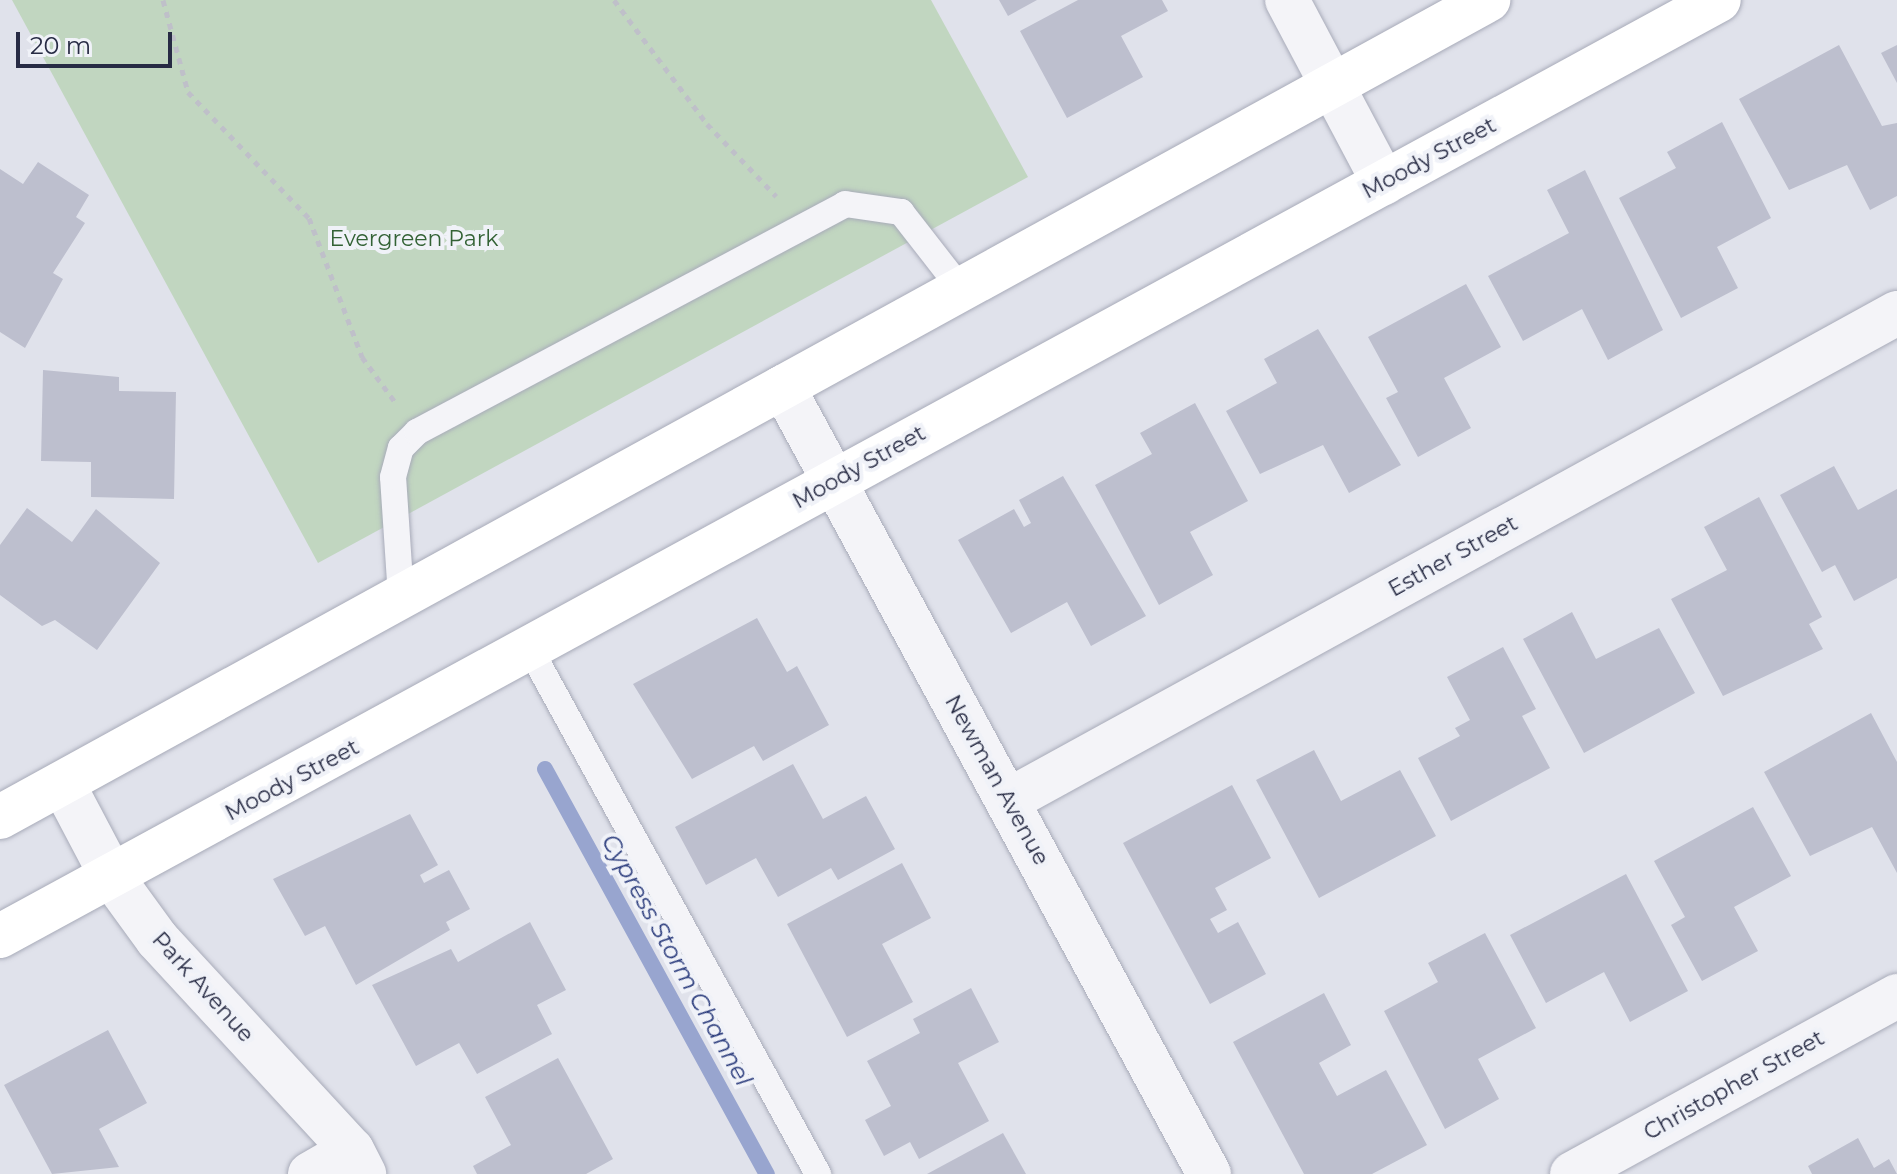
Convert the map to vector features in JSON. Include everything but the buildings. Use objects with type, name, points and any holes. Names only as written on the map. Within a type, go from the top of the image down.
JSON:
[{"type":"main road","points":[[0,817],[1488,0]]},
{"type":"main road","name":"Moody Street","points":[[0,936],[531,651],[833,481],[1719,0]]},
{"type":"street","points":[[1287,0],[1384,183]]},
{"type":"street","name":"Esther Street","points":[[1009,800],[1897,313]]},
{"type":"street","name":"Newman Avenue","points":[[783,387],[1209,1174]]},
{"type":"street","name":"Park Avenue","points":[[63,784],[112,877],[157,939],[358,1162]]},
{"type":"street","name":"Christopher Street","points":[[1572,1174],[1897,996]]},
{"type":"street","points":[[310,1174],[358,1162]]},
{"type":"lane","points":[[401,597],[393,477],[401,448],[417,432],[845,204],[901,212],[961,289]]},
{"type":"lane","points":[[531,651],[818,1174]]},
{"type":"path","points":[[163,0],[188,92],[309,218],[362,357],[417,432]]},
{"type":"path","points":[[614,0],[707,124],[804,225]]},
{"type":"green space","name":"Evergreen Park","points":[[12,0],[931,0],[1028,177],[318,563]]},
{"type":"waterway","name":"Cypress Storm Channel","points":[[545,769],[767,1174]]}]
